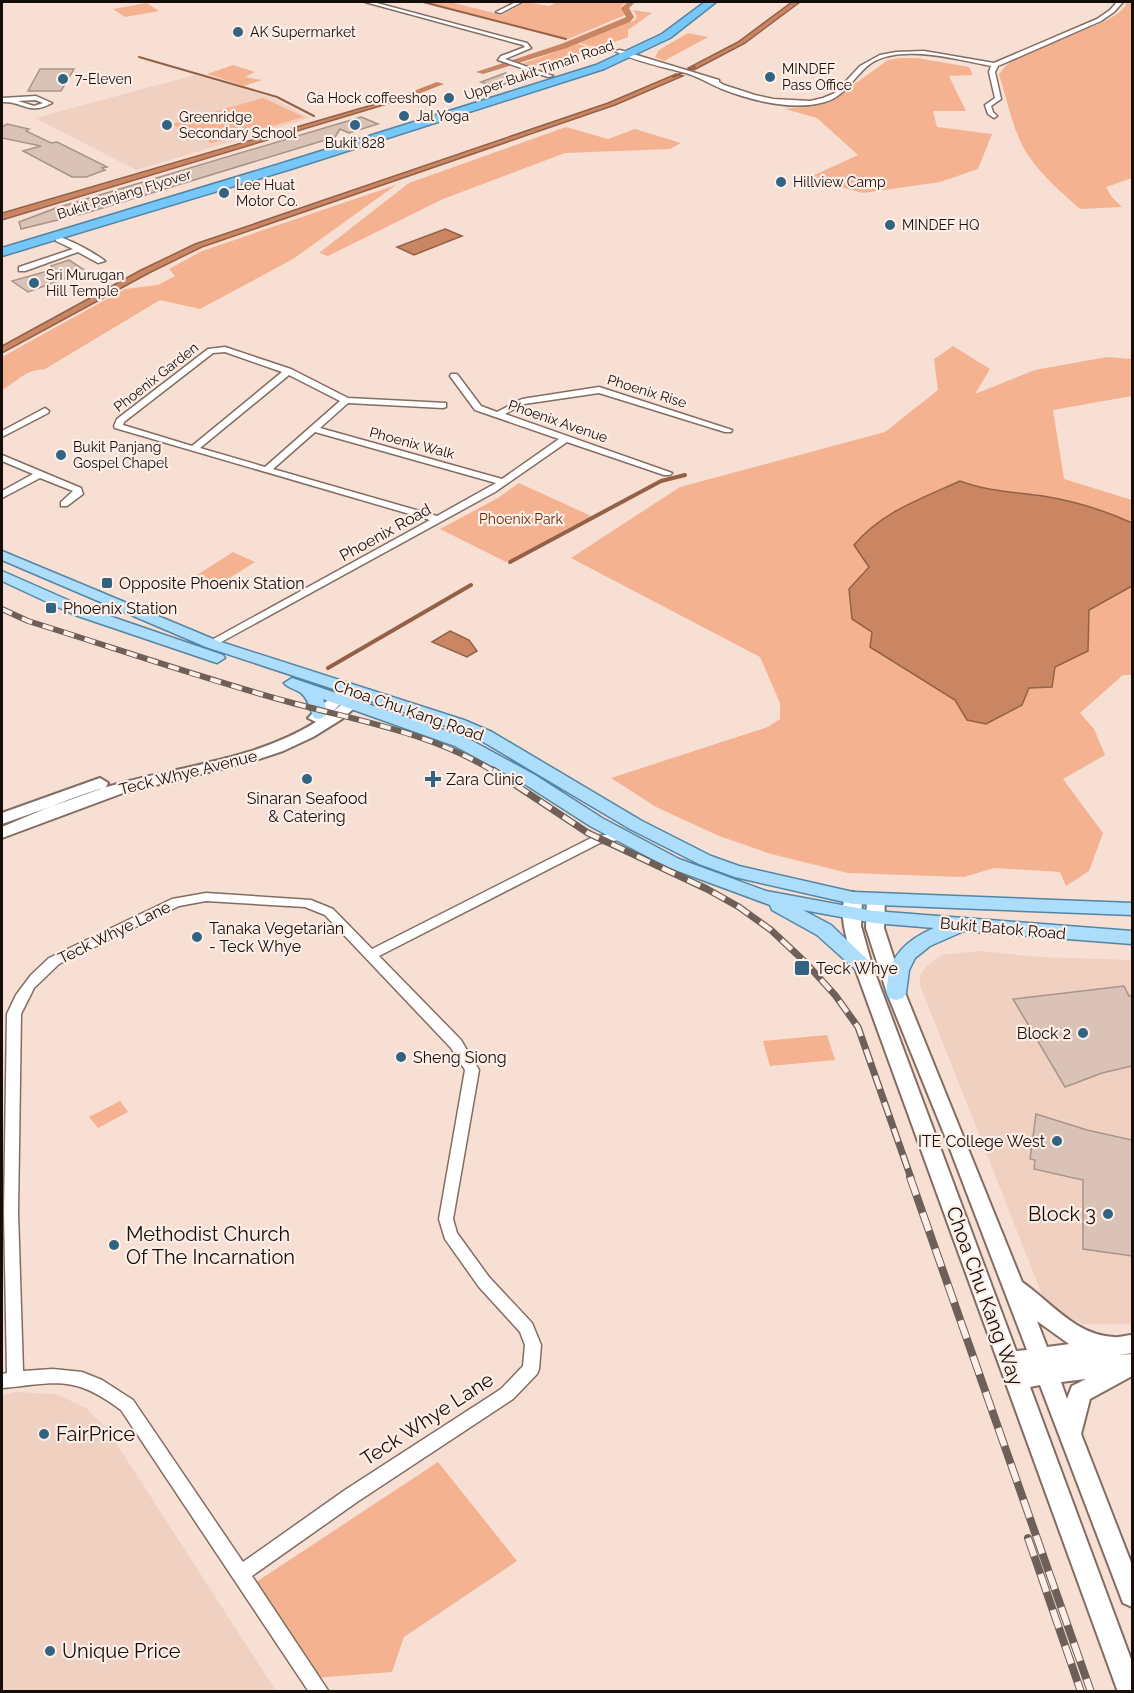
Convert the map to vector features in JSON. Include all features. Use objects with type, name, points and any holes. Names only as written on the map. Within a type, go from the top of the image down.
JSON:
[{"type":"highway","name":"Upper Bukit Timah Road","points":[[90,226],[412,128],[616,56],[652,34],[695,2]]},
{"type":"highway","name":"Upper Bukit Timah Road","points":[[255,170],[404,124],[550,75],[630,54],[648,46],[686,22],[711,2]]},
{"type":"highway","points":[[669,21],[686,22]]},
{"type":"highway","points":[[648,46],[646,56],[653,62]]},
{"type":"highway","points":[[616,56],[653,62]]},
{"type":"highway","points":[[2,240],[236,172],[255,170]]},
{"type":"highway","name":"Bukit Panjang Flyover","points":[[2,246],[255,170]]},
{"type":"highway","points":[[2,259],[90,226]]},
{"type":"highway","name":"Bukit Panjang Flyover","points":[[2,252],[90,226]]},
{"type":"main road","name":"Choa Chu Kang Road","points":[[2,555],[212,644],[461,742],[529,779],[596,831],[621,836],[673,863],[763,897],[875,907]]},
{"type":"main road","name":"Choa Chu Kang Road","points":[[2,575],[28,590],[77,610],[305,687],[458,724],[486,736],[636,825],[705,860],[853,905]]},
{"type":"main road","points":[[28,590],[53,592],[58,585],[51,577]]},
{"type":"main road","points":[[77,610],[64,597],[72,592],[86,592]]},
{"type":"main road","points":[[305,687],[314,697],[320,714]]},
{"type":"main road","name":"Teck Whye Avenue","points":[[2,819],[100,783],[249,748],[297,729],[350,697]]},
{"type":"main road","name":"Teck Whye Avenue","points":[[2,833],[117,789],[255,757],[294,740],[350,697]]},
{"type":"main road","points":[[763,897],[824,930],[863,965]]},
{"type":"main road","name":"Choa Chu Kang Way","points":[[853,905],[852,926],[863,965],[1131,1692]]},
{"type":"main road","name":"Choa Chu Kang Way","points":[[875,907],[875,928],[896,993],[957,1141],[1132,1595]]},
{"type":"main road","name":"Bukit Batok Road","points":[[875,907],[1132,909]]},
{"type":"main road","name":"Bukit Batok Road","points":[[875,907],[962,924],[1132,938]]},
{"type":"main road","points":[[896,993],[899,969],[911,950],[932,936],[962,924]]},
{"type":"main road","points":[[1011,1284],[1041,1312],[1077,1337],[1123,1346]]},
{"type":"main road","points":[[1011,1371],[1123,1346]]},
{"type":"main road","points":[[1044,1365],[1132,1365]]},
{"type":"main road","points":[[1070,1433],[1080,1393],[1132,1365]]},
{"type":"street","points":[[368,2],[529,45],[529,48],[501,58],[504,62],[550,75]]},
{"type":"street","points":[[505,2],[517,3]]},
{"type":"street","points":[[630,54],[757,96],[797,104],[830,98],[837,94],[864,64],[882,56],[937,54],[995,65],[1097,21],[1114,11],[1120,2]]},
{"type":"street","points":[[499,12],[517,3]]},
{"type":"street","points":[[994,116],[990,113],[988,105],[998,99],[992,72],[995,65]]},
{"type":"street","points":[[36,98],[49,103],[46,106],[34,108],[5,100],[36,98]]},
{"type":"street","points":[[59,239],[101,261]]},
{"type":"street","points":[[22,269],[80,249]]},
{"type":"street","name":"Phoenix Garden","points":[[440,520],[118,426],[133,411],[211,351],[217,349],[252,357],[288,371],[346,400],[443,405]]},
{"type":"street","points":[[194,449],[288,371]]},
{"type":"street","name":"Phoenix Avenue","points":[[454,376],[478,408],[668,473]]},
{"type":"street","name":"Phoenix Rise","points":[[497,415],[522,402],[599,390],[724,429],[711,435]]},
{"type":"street","points":[[267,470],[346,400]]},
{"type":"street","points":[[2,434],[45,411]]},
{"type":"street","name":"Phoenix Walk","points":[[313,429],[504,482]]},
{"type":"street","name":"Phoenix Road","points":[[212,644],[440,520],[504,482],[566,438]]},
{"type":"street","points":[[2,458],[78,490],[78,494],[64,504]]},
{"type":"street","points":[[2,495],[40,474]]},
{"type":"street","points":[[371,955],[596,831]]},
{"type":"street","name":"Teck Whye Lane","points":[[241,1574],[351,1496],[507,1394],[531,1369],[533,1345],[526,1328],[484,1282],[450,1235],[446,1218],[472,1070],[456,1044],[329,912],[308,903],[206,897],[170,905],[73,950],[54,961],[34,979],[18,1001],[14,1014],[8,1380],[64,1376],[90,1381],[111,1392],[127,1405],[320,1692]]},
{"type":"shaded area","points":[[792,2],[800,2],[745,43],[694,70],[688,68],[738,42]]},
{"type":"shaded area","points":[[676,74],[683,76],[615,105],[202,247],[149,273],[2,353],[2,346],[141,270],[195,244],[608,103]]},
{"type":"shaded area","name":"Greenridge Secondary School","points":[[195,75],[273,98],[310,118],[136,170],[35,118]]},
{"type":"shaded area","points":[[406,95],[410,97],[2,220],[2,213]]},
{"type":"shaded area","points":[[445,229],[462,236],[414,255],[397,247]]},
{"type":"shaded area","points":[[960,481],[990,489],[1066,500],[1132,523],[1132,586],[1089,610],[1088,651],[1055,667],[1052,687],[1029,688],[1022,705],[986,724],[967,720],[955,700],[870,647],[872,632],[852,619],[849,589],[869,567],[854,545],[889,515],[916,500]]},
{"type":"shaded area","points":[[450,631],[469,640],[477,651],[467,657],[432,642]]},
{"type":"shaded area","name":"ITE College West","points":[[979,951],[1040,957],[1132,960],[1132,1324],[1084,1324],[1064,1315],[1043,1297],[920,985],[920,975],[941,955]]},
{"type":"shaded area","points":[[15,1392],[56,1394],[86,1408],[107,1429],[276,1691],[2,1691],[2,1395]]},
{"type":"green space","points":[[425,2],[450,2],[502,15],[526,2],[549,6],[558,2],[627,2],[621,6],[625,15],[568,39]]},
{"type":"green space","points":[[1127,2],[1132,2],[1132,178],[1106,187],[1122,207],[1080,209],[1046,177],[1028,155],[1015,127],[999,75],[1009,64],[1024,54],[1106,20],[1120,12]]},
{"type":"green space","points":[[147,3],[159,11],[125,17],[113,9]]},
{"type":"green space","points":[[633,10],[652,13],[628,30],[628,37],[595,47],[580,43],[635,20],[637,16]]},
{"type":"green space","points":[[688,33],[708,37],[664,61],[655,57],[659,50]]},
{"type":"green space","points":[[578,44],[594,48],[544,69],[521,64]]},
{"type":"green space","points":[[917,58],[969,67],[973,75],[949,76],[966,111],[933,111],[937,127],[992,134],[978,169],[940,182],[863,193],[808,178],[858,155],[817,118],[785,109],[828,103],[888,60]]},
{"type":"green space","points":[[233,65],[255,72],[245,77],[262,80],[244,86],[207,74]]},
{"type":"green space","points":[[263,98],[304,117],[212,143],[171,124]]},
{"type":"green space","points":[[566,127],[608,139],[635,129],[681,143],[670,149],[565,153],[443,199],[328,256],[319,253],[409,183]]},
{"type":"green space","points":[[396,185],[293,259],[200,309],[160,300],[45,369],[27,374],[2,390],[2,357],[125,289],[158,285],[175,276],[169,269],[202,251]]},
{"type":"green space","points":[[953,346],[990,369],[975,394],[1035,370],[1107,357],[1132,359],[1132,396],[1053,410],[1064,479],[1132,500],[1132,523],[1066,500],[990,489],[959,481],[861,574],[872,632],[892,662],[956,700],[967,720],[1029,688],[1055,667],[1087,651],[1089,610],[1132,586],[1132,675],[1123,675],[1080,713],[1094,729],[1105,755],[1063,779],[1103,833],[1089,871],[1066,886],[1060,872],[994,868],[964,877],[848,873],[771,854],[719,836],[656,807],[611,778],[768,727],[780,719],[780,703],[760,657],[571,558],[680,487],[885,432],[938,390],[934,359]]},
{"type":"green space","name":"Phoenix Park","points":[[519,483],[591,516],[506,562],[440,529],[498,498]]},
{"type":"green space","points":[[233,552],[255,562],[212,589],[189,580]]},
{"type":"green space","points":[[827,1035],[835,1060],[770,1066],[763,1041]]},
{"type":"green space","points":[[120,1101],[128,1112],[98,1128],[89,1117]]},
{"type":"green space","points":[[438,1462],[517,1561],[404,1637],[392,1672],[300,1679],[244,1590]]},
{"type":"building","points":[[40,69],[74,69],[61,91],[28,91]]},
{"type":"building","points":[[505,73],[522,78],[496,87],[481,82]]},
{"type":"building","points":[[361,117],[378,124],[349,133],[340,129],[335,137],[86,213],[21,229],[19,222],[56,208]]},
{"type":"building","points":[[7,124],[29,129],[26,131],[51,143],[57,142],[107,167],[102,168],[105,170],[86,177],[72,177],[23,151],[41,146],[2,138],[2,127]]},
{"type":"building","points":[[69,260],[86,271],[28,292],[12,281],[55,269],[51,266]]},
{"type":"building","name":"Block 2","points":[[1124,986],[1129,996],[1132,995],[1132,1066],[1102,1073],[1065,1087],[1013,999]]},
{"type":"building","name":"Block 3","points":[[1036,1114],[1087,1130],[1132,1140],[1132,1256],[1083,1249],[1083,1180],[1034,1169],[1035,1160],[1030,1159]]},
{"type":"waterway","points":[[423,2],[566,39]]},
{"type":"waterway","points":[[480,72],[564,46],[627,20],[630,17],[625,8],[631,2]]},
{"type":"waterway","points":[[139,57],[277,97],[314,116]]},
{"type":"waterway","points":[[673,77],[695,67]]},
{"type":"waterway","points":[[389,102],[440,84]]},
{"type":"waterway","points":[[510,562],[661,481],[685,475]]},
{"type":"waterway","points":[[328,668],[471,585]]},
{"type":"railway","points":[[2,609],[28,621],[223,683],[420,738],[470,758],[495,772]]},
{"type":"railway","points":[[493,770],[588,833],[707,889],[739,907],[771,930],[804,961],[835,995],[858,1027],[911,1178]]},
{"type":"railway","points":[[910,1177],[1091,1692]]},
{"type":"railway","points":[[1028,1538],[1081,1692]]},
{"type":"place","name":"AK Supermarket","points":[[238,32]]},
{"type":"place","name":"MINDEF Pass Office","points":[[770,77]]},
{"type":"place","name":"7-Eleven","points":[[63,79]]},
{"type":"place","name":"Ga Hock coffeeshop","points":[[449,98]]},
{"type":"place","name":"Jal Yoga","points":[[404,116]]},
{"type":"place","name":"Greenridge Secondary School","points":[[167,125]]},
{"type":"place","name":"Bukit 828","points":[[355,125]]},
{"type":"place","name":"Hillview Camp","points":[[781,182]]},
{"type":"place","name":"Lee Huat Motor Co.","points":[[224,193]]},
{"type":"place","name":"MINDEF HQ","points":[[890,225]]},
{"type":"place","name":"Sri Murugan Hill Temple","points":[[34,283]]},
{"type":"place","name":"Bukit Panjang Gospel Chapel","points":[[61,455]]},
{"type":"place","name":"Opposite Phoenix Station","points":[[107,583]]},
{"type":"place","name":"Phoenix Station","points":[[51,608]]},
{"type":"place","name":"Sinaran Seafood & Catering","points":[[307,779]]},
{"type":"place","name":"Zara Clinic","points":[[433,779]]},
{"type":"place","name":"Tanaka Vegetarian - Teck Whye","points":[[197,937]]},
{"type":"place","name":"Teck Whye","points":[[802,968]]},
{"type":"place","name":"Block 2","points":[[1083,1033]]},
{"type":"place","name":"Sheng Siong","points":[[401,1057]]},
{"type":"place","name":"ITE College West","points":[[1057,1141]]},
{"type":"place","name":"Block 3","points":[[1108,1214]]},
{"type":"place","name":"Methodist Church Of The Incarnation","points":[[114,1245]]},
{"type":"place","name":"FairPrice","points":[[44,1434]]},
{"type":"place","name":"Unique Price","points":[[50,1651]]}]
